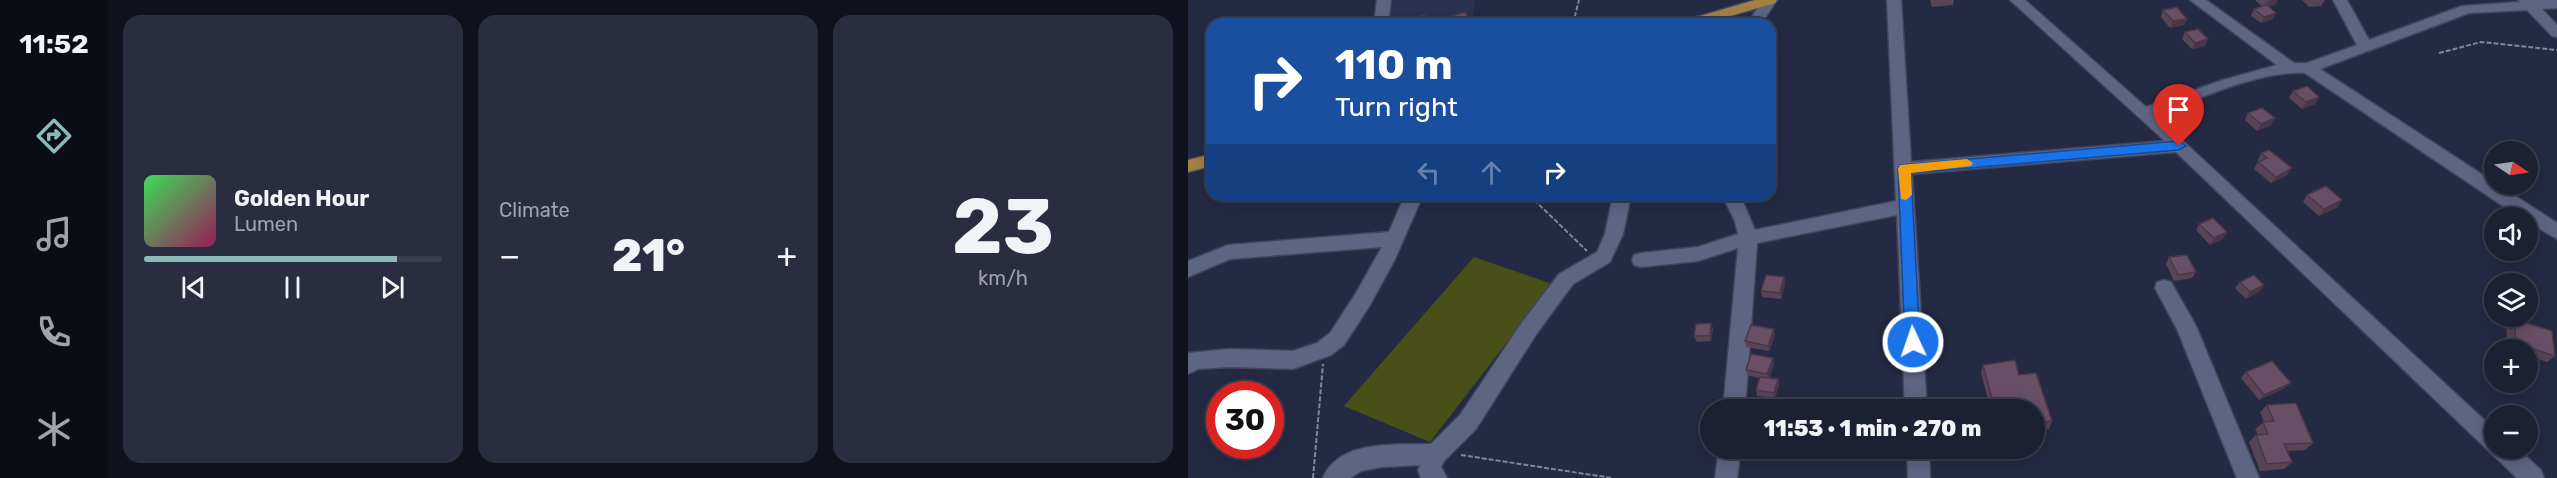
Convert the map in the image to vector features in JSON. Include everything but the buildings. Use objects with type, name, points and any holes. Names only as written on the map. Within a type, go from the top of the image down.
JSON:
[{"type":"main road","points":[[1708,18],[1763,1]]},
{"type":"main road","points":[[1188,166],[1206,162]]},
{"type":"street","points":[[1382,18],[1384,0]]},
{"type":"street","points":[[1893,0],[1915,399]]},
{"type":"street","points":[[2017,0],[2144,113],[2484,434]]},
{"type":"street","points":[[2197,0],[2290,67]]},
{"type":"street","points":[[2340,0],[2360,32],[2365,47]]},
{"type":"street","points":[[1756,18],[1763,1]]},
{"type":"street","points":[[2308,68],[2467,9],[2528,3],[2557,4]]},
{"type":"street","points":[[2528,3],[2557,33]]},
{"type":"street","points":[[2144,113],[2238,81],[2298,65],[2308,68],[2457,169],[2557,232]]},
{"type":"street","points":[[1904,169],[2179,146]]},
{"type":"street","points":[[1188,364],[1194,360],[1229,358],[1293,360],[1324,349],[1337,339],[1363,299],[1411,201]]},
{"type":"street","points":[[1436,478],[1429,470],[1468,422],[1530,327],[1566,279],[1604,256],[1614,234],[1621,201]]},
{"type":"street","points":[[1734,201],[1744,221],[1748,238],[1735,399]]},
{"type":"street","points":[[1641,260],[1698,254],[1748,238],[1906,206]]},
{"type":"street","points":[[1188,269],[1228,252],[1394,239]]},
{"type":"street","points":[[2164,288],[2186,326],[2248,478]]},
{"type":"street","points":[[1334,478],[1338,473],[1365,458],[1444,454]]},
{"type":"street","points":[[1726,478],[1729,459]]},
{"type":"street","points":[[1918,459],[1919,478]]},
{"type":"street","points":[[2512,459],[2533,478]]},
{"type":"path","points":[[1574,18],[1579,0]]},
{"type":"path","points":[[2439,53],[2481,42],[2557,50]]},
{"type":"path","points":[[1535,201],[1583,249],[1604,256]]},
{"type":"path","points":[[1313,478],[1324,349]]},
{"type":"path","points":[[1444,454],[1612,478]]},
{"type":"shaded area","points":[[1385,0],[1475,0],[1473,18],[1381,18]]},
{"type":"green space","points":[[1474,257],[1552,284],[1430,442],[1344,406]]},
{"type":"slow traffic","points":[[1906,195],[1904,169],[1967,163]]},
{"type":"route","points":[[1913,342],[1904,169],[2179,146]]}]
